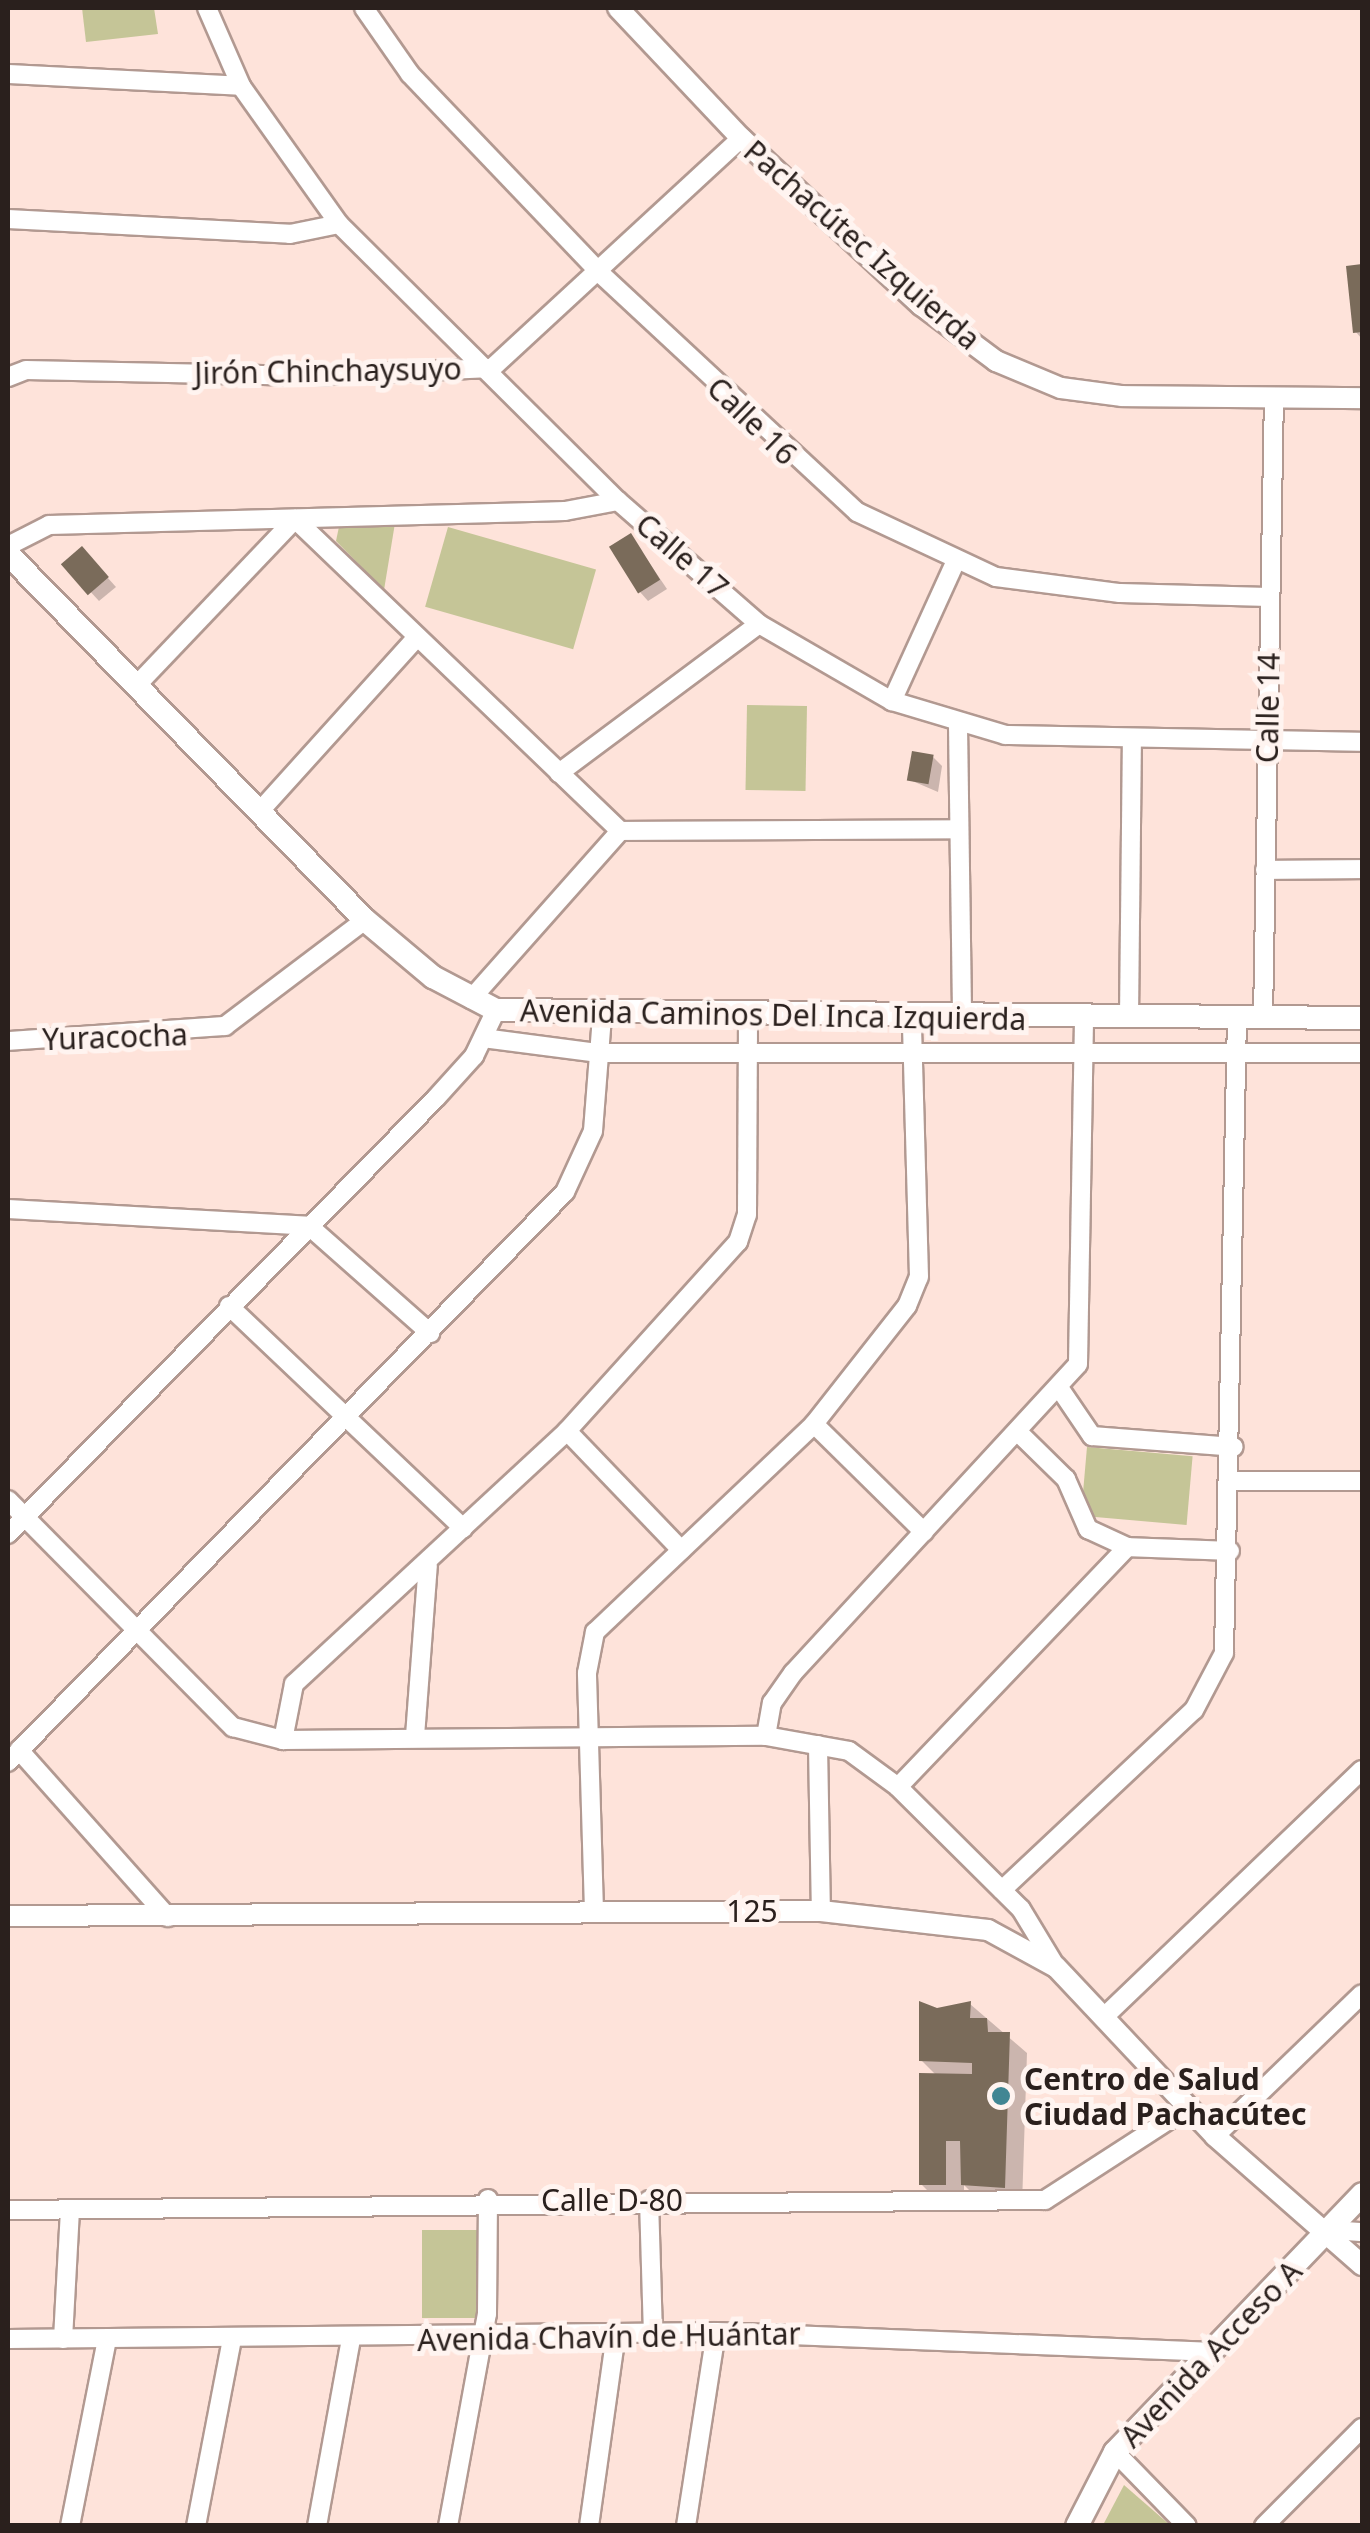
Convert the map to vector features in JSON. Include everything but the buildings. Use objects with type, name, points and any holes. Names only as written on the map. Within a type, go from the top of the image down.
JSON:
[{"type":"main road","name":"Avenida Caminos Del Inca Izquierda","points":[[8,554],[364,920],[471,999],[496,1010],[748,1018],[1362,1018]]},
{"type":"main road","name":"Avenida Acceso A","points":[[1077,2526],[1115,2452],[1362,2194]]},
{"type":"street","name":"Calle 17","points":[[206,8],[241,86],[339,224],[492,368],[618,501],[759,624],[892,701],[958,725],[1132,743],[1362,742]]},
{"type":"street","name":"Calle 16","points":[[364,8],[410,74],[602,275],[820,487],[955,563],[1051,587],[1269,597]]},
{"type":"street","name":"Pachacútec Izquierda","points":[[618,8],[741,138],[922,306],[1030,378],[1122,396],[1362,398]]},
{"type":"street","points":[[8,74],[241,86]]},
{"type":"street","name":"Jirón Chinchaysuyo","points":[[8,377],[26,370],[310,376],[492,368],[602,275],[741,138]]},
{"type":"street","points":[[10,215],[290,234],[339,224]]},
{"type":"street","name":"Calle 14","points":[[1263,1018],[1274,398]]},
{"type":"street","points":[[8,546],[49,525],[565,511],[618,501]]},
{"type":"street","points":[[295,519],[620,831],[958,829]]},
{"type":"street","points":[[136,686],[295,519]]},
{"type":"street","points":[[892,701],[955,563]]},
{"type":"street","points":[[559,773],[759,624]]},
{"type":"street","points":[[259,812],[417,637]]},
{"type":"street","points":[[958,725],[962,1019]]},
{"type":"street","points":[[1129,1018],[1132,743]]},
{"type":"street","points":[[471,999],[620,831]]},
{"type":"street","points":[[1265,870],[1362,868]]},
{"type":"street","name":"Yuracocha","points":[[8,1041],[225,1026],[364,920]]},
{"type":"street","points":[[8,1534],[309,1226],[483,1038],[496,1010]]},
{"type":"street","points":[[168,1918],[13,1756],[520,1246],[585,1163],[602,1016]]},
{"type":"street","points":[[283,1740],[294,1684],[428,1565],[567,1432],[738,1242],[747,1215],[748,1018]]},
{"type":"street","points":[[1002,1890],[1212,1686],[1230,1551],[1234,1481],[1237,1018]]},
{"type":"street","points":[[594,1911],[595,1632],[814,1424],[888,1333],[919,1277],[912,1019]]},
{"type":"street","points":[[766,1736],[772,1702],[793,1673],[1021,1435],[1078,1364],[1084,1019]]},
{"type":"street","points":[[483,1038],[598,1053],[1362,1053]]},
{"type":"street","points":[[8,1210],[309,1226],[430,1333]]},
{"type":"street","points":[[229,1306],[463,1528]]},
{"type":"street","points":[[1060,1390],[1092,1436],[1234,1447]]},
{"type":"street","points":[[814,1424],[924,1532]]},
{"type":"street","points":[[567,1432],[681,1550]]},
{"type":"street","points":[[1021,1435],[1066,1478],[1088,1528],[1127,1547],[1230,1551]]},
{"type":"street","points":[[1234,1481],[1362,1482]]},
{"type":"street","points":[[8,1500],[134,1632],[233,1727],[283,1740],[766,1736],[849,1751],[898,1787],[1002,1890],[1056,1967]]},
{"type":"street","points":[[898,1787],[1127,1547]]},
{"type":"street","points":[[415,1736],[428,1565]]},
{"type":"street","points":[[818,1745],[821,1911]]},
{"type":"street","points":[[1104,2017],[1362,1770]]},
{"type":"street","name":"125","points":[[8,1916],[821,1911],[988,1930],[1056,1967],[1216,2136],[1331,2230],[1362,2265]]},
{"type":"street","points":[[1216,2136],[1362,1994]]},
{"type":"street","name":"Calle D-80","points":[[8,2210],[488,2199],[1044,2200],[1188,2107]]},
{"type":"street","points":[[448,2526],[482,2338],[488,2199]]},
{"type":"street","points":[[649,2200],[653,2334]]},
{"type":"street","points":[[63,2339],[70,2211]]},
{"type":"street","points":[[1331,2230],[1362,2232]]},
{"type":"street","points":[[686,2526],[716,2332]]},
{"type":"street","name":"Avenida Chavín de Huántar","points":[[8,2339],[482,2338],[716,2332],[1209,2352]]},
{"type":"street","points":[[588,2526],[616,2335]]},
{"type":"street","points":[[70,2526],[107,2339]]},
{"type":"street","points":[[196,2526],[232,2339]]},
{"type":"street","points":[[317,2526],[351,2339]]},
{"type":"street","points":[[1264,2526],[1362,2428]]},
{"type":"street","points":[[1115,2452],[1186,2526]]},
{"type":"green space","points":[[82,8],[154,8],[158,34],[86,42]]},
{"type":"green space","points":[[340,522],[395,523],[384,590],[336,541]]},
{"type":"green space","points":[[448,527],[596,569],[573,649],[425,607]]},
{"type":"green space","points":[[747,705],[807,706],[806,791],[746,790]]},
{"type":"green space","points":[[1087,1447],[1193,1456],[1187,1525],[1081,1516]]},
{"type":"green space","points":[[422,2230],[477,2230],[477,2318],[422,2318]]},
{"type":"green space","points":[[1124,2485],[1170,2525],[1103,2525]]},
{"type":"place","name":"Centro de Salud Ciudad Pachacútec","points":[[1001,2096]]}]
